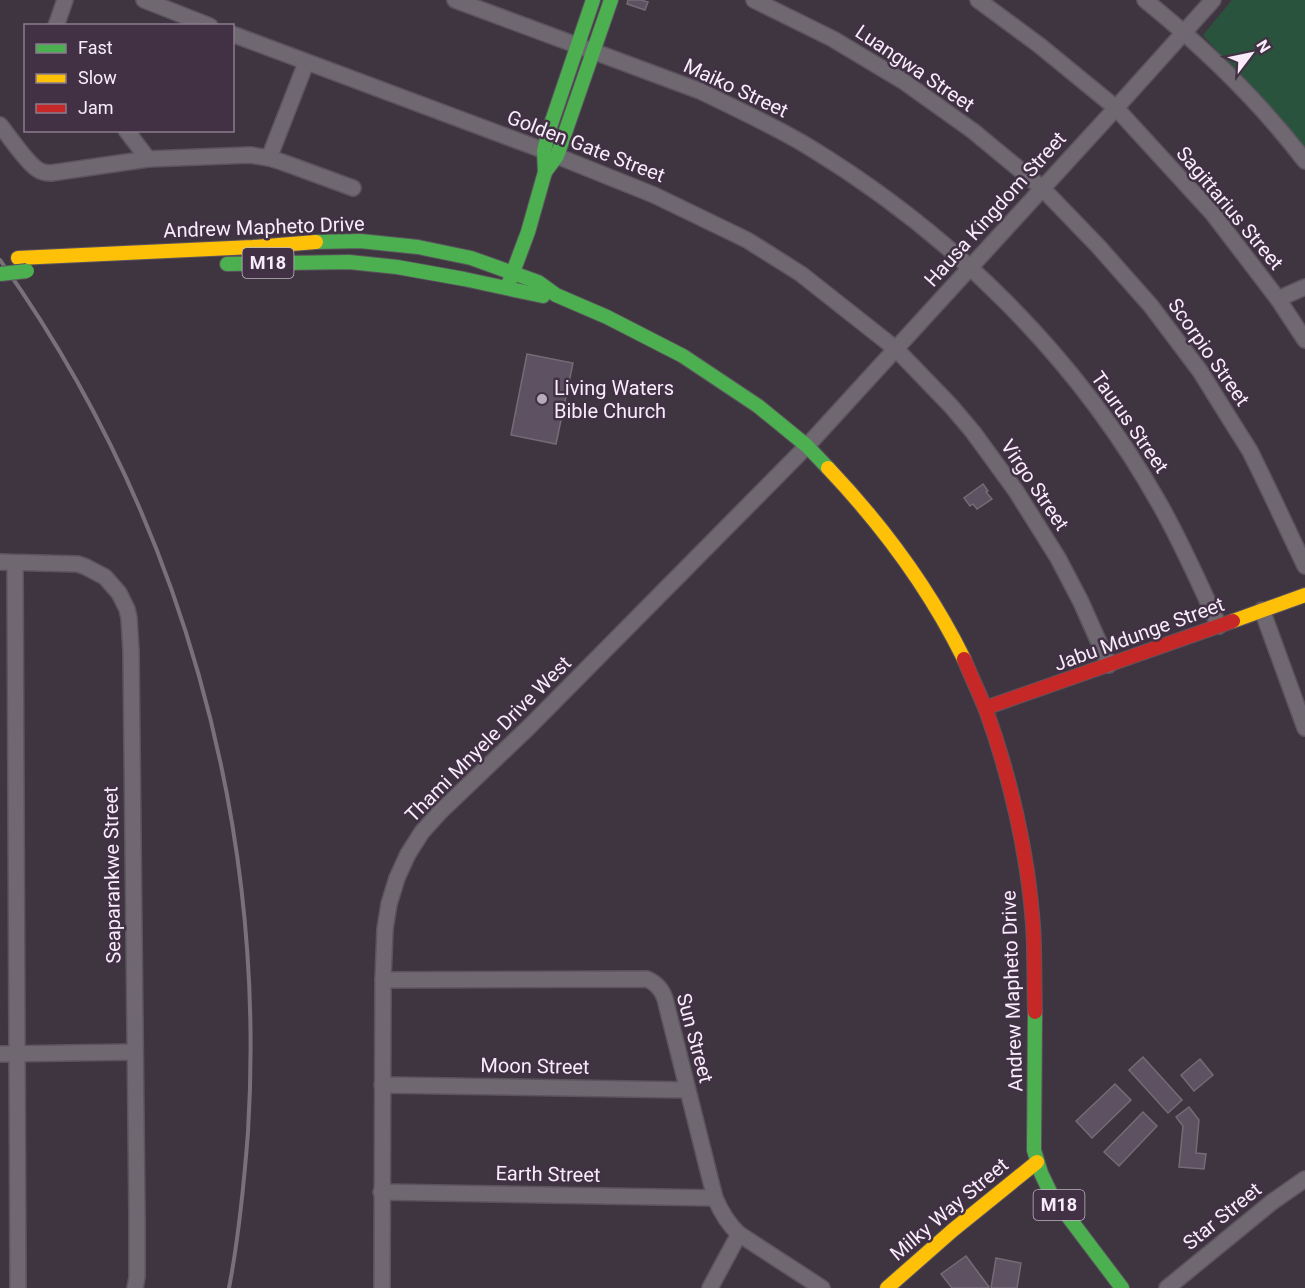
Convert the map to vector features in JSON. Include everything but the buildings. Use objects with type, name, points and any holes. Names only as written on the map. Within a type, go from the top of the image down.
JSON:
[{"type":"main road","points":[[551,154],[549,130],[593,0]]},
{"type":"main road","points":[[507,288],[528,232],[551,154],[594,52],[611,0]]},
{"type":"main road","name":"Andrew Mapheto Drive","points":[[14,259],[332,241],[360,241],[418,247],[471,258],[545,285],[556,294],[608,317],[683,356],[758,406],[807,446],[842,483],[898,551],[963,657],[985,708],[1006,777],[1025,858],[1033,925],[1034,1150],[1043,1181],[1051,1194],[1122,1288]]},
{"type":"main road","name":"Andrew Mapheto Drive","points":[[214,264],[349,262],[397,267],[542,296],[556,294]]},
{"type":"main road","points":[[0,274],[50,270]]},
{"type":"main road","name":"Jabu Mdunge Street","points":[[985,708],[1305,595]]},
{"type":"main road","name":"Milky Way Street","points":[[887,1288],[1037,1162]]},
{"type":"street","points":[[57,24],[65,0]]},
{"type":"street","points":[[144,0],[205,24]]},
{"type":"street","name":"Maiko Street","points":[[455,0],[700,91],[772,126],[809,147],[885,197],[970,266]]},
{"type":"street","name":"Luangwa Street","points":[[754,0],[833,39],[903,81],[973,131],[1042,188]]},
{"type":"street","name":"Sagittarius Street","points":[[978,0],[1039,45],[1116,108],[1213,214],[1278,299],[1305,340]]},
{"type":"street","points":[[1145,0],[1184,31],[1254,102],[1305,161]]},
{"type":"street","name":"Hausa Kingdom Street","points":[[807,446],[1213,0]]},
{"type":"street","name":"Golden Gate Street","points":[[234,35],[654,195],[747,240],[801,274],[896,349]]},
{"type":"street","points":[[269,158],[306,63]]},
{"type":"street","points":[[0,125],[32,165],[40,171],[51,173],[148,159],[237,155],[269,158],[353,188]]},
{"type":"street","points":[[128,132],[148,159]]},
{"type":"street","name":"Scorpio Street","points":[[1042,188],[1151,306],[1200,371],[1250,452],[1305,566]]},
{"type":"street","name":"Taurus Street","points":[[970,266],[1064,366],[1109,425],[1160,504],[1219,626]]},
{"type":"street","points":[[1278,299],[1305,287]]},
{"type":"street","name":"Virgo Street","points":[[896,349],[951,406],[1017,491],[1058,558],[1081,602],[1109,666]]},
{"type":"street","name":"Thami Mnyele Drive West","points":[[382,1288],[381,1192],[385,929],[389,904],[408,854],[422,832],[440,812],[530,726],[807,446]]},
{"type":"street","points":[[8,562],[18,1054],[18,1288]]},
{"type":"street","name":"Seaparankwe Street","points":[[8,562],[67,563],[86,567],[105,577],[113,585],[127,609],[129,618],[137,1217],[135,1288]]},
{"type":"street","points":[[1262,610],[1303,718]]},
{"type":"street","name":"Sun Street","points":[[383,980],[646,979],[653,982],[659,987],[665,999],[715,1198],[727,1220],[740,1234],[822,1288]]},
{"type":"street","points":[[0,1054],[135,1052]]},
{"type":"street","name":"Moon Street","points":[[382,1085],[687,1090]]},
{"type":"street","name":"Star Street","points":[[1167,1288],[1272,1202],[1305,1179]]},
{"type":"street","name":"Earth Street","points":[[381,1192],[715,1198]]},
{"type":"street","points":[[710,1288],[740,1234]]},
{"type":"green space","points":[[1232,0],[1305,0],[1305,153],[1203,35]]},
{"type":"railway","points":[[0,260],[63,357],[117,459],[163,565],[199,675],[225,787],[243,901],[250,1016],[248,1132],[241,1210],[229,1288]]},
{"type":"traffic: fast","points":[[507,288],[528,232],[545,172],[544,151],[549,130],[593,0]]},
{"type":"traffic: fast","points":[[545,172],[557,156],[611,0]]},
{"type":"traffic: fast","points":[[316,242],[360,241],[418,247],[471,258],[538,282],[556,295],[607,317],[683,356],[758,406],[807,446],[828,468]]},
{"type":"traffic: fast","points":[[227,264],[349,262],[397,267],[543,296]]},
{"type":"traffic: fast","points":[[0,274],[27,271]]},
{"type":"traffic: fast","points":[[1035,1012],[1034,1150],[1041,1173],[1051,1194],[1122,1288]]},
{"type":"traffic: slow","points":[[18,258],[316,242]]},
{"type":"traffic: slow","points":[[828,468],[904,559],[936,608],[964,659]]},
{"type":"traffic: slow","points":[[1233,621],[1305,595]]},
{"type":"traffic: slow","points":[[887,1288],[953,1230],[1037,1162]]},
{"type":"traffic: jam","points":[[985,708],[1233,621]]},
{"type":"traffic: jam","points":[[964,659],[995,735],[1017,816],[1031,898],[1035,1012]]},
{"type":"place","name":"Living Waters Bible Church","points":[[542,399]]}]
